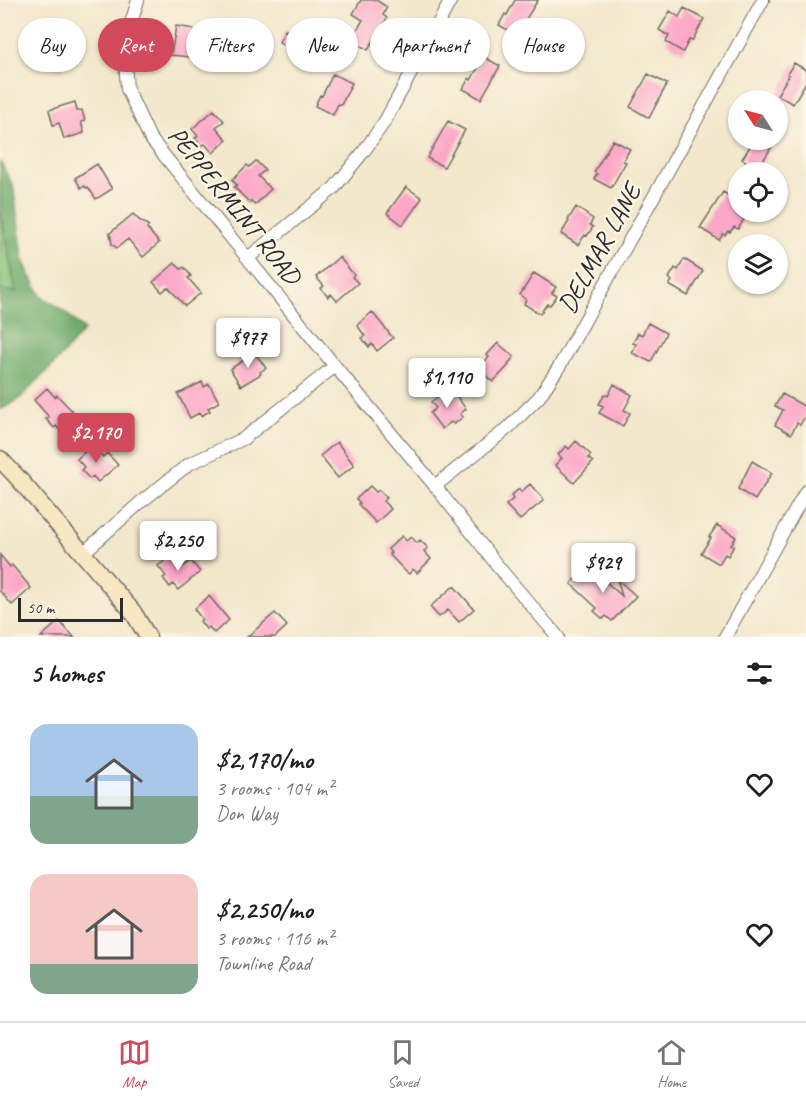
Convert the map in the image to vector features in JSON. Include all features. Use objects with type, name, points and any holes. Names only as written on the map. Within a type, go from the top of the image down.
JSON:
[{"type":"main road","points":[[0,459],[132,612],[148,637]]},
{"type":"street","name":"PEPPERMINT ROAD","points":[[138,0],[124,47],[127,89],[150,138],[558,637]]},
{"type":"street","points":[[248,258],[334,188],[364,151],[385,121],[451,0]]},
{"type":"street","name":"DELMAR LANE","points":[[435,486],[508,428],[539,397],[559,366],[763,0]]},
{"type":"street","points":[[82,554],[141,502],[189,464],[243,438],[335,366]]},
{"type":"street","points":[[725,637],[806,490]]},
{"type":"green space","points":[[0,161],[13,186],[24,263],[41,296],[64,311],[84,330],[18,400],[0,410],[0,290],[16,292],[0,211]]},
{"type":"green space","points":[[0,211],[16,292],[0,290]]},
{"type":"building","points":[[361,0],[376,0],[387,7],[383,15],[387,18],[370,18],[368,50],[358,44],[358,28],[363,20],[353,14]]},
{"type":"building","points":[[515,0],[538,0],[527,18],[503,18],[505,14],[507,15]]},
{"type":"building","points":[[684,8],[704,19],[683,52],[666,42],[669,36],[659,30],[670,11],[679,17]]},
{"type":"building","points":[[176,26],[186,28],[186,57],[174,55]]},
{"type":"building","points":[[285,30],[286,46],[279,42]]},
{"type":"building","points":[[490,60],[500,66],[481,99],[463,89],[469,78],[471,80],[476,72],[490,72]]},
{"type":"building","points":[[794,63],[806,70],[806,82],[793,104],[788,101],[788,90],[780,90],[789,75],[787,74]]},
{"type":"building","points":[[333,74],[352,83],[333,115],[315,106]]},
{"type":"building","points":[[648,74],[667,84],[649,118],[630,107]]},
{"type":"building","points":[[75,102],[77,111],[82,110],[85,121],[81,122],[84,133],[64,139],[59,123],[53,125],[49,110]]},
{"type":"building","points":[[214,110],[224,121],[216,127],[227,140],[213,153],[195,138],[198,136],[192,129]]},
{"type":"building","points":[[448,121],[465,130],[444,167],[427,158]]},
{"type":"building","points":[[613,140],[630,149],[623,161],[626,162],[611,188],[594,179],[597,174],[594,172]]},
{"type":"building","points":[[748,150],[770,150],[762,162],[747,162],[742,159]]},
{"type":"building","points":[[256,161],[265,170],[258,176],[271,189],[255,205],[234,187],[237,185],[232,180],[247,165],[249,167]]},
{"type":"building","points":[[97,164],[112,189],[96,199],[88,187],[81,188],[75,178]]},
{"type":"building","points":[[406,187],[422,198],[403,225],[387,213]]},
{"type":"building","points":[[723,192],[728,195],[728,222],[742,222],[738,229],[734,227],[730,232],[723,234],[719,240],[700,228]]},
{"type":"building","points":[[576,207],[593,219],[590,225],[593,227],[578,245],[561,234]]},
{"type":"building","points":[[133,214],[149,226],[147,228],[159,243],[143,257],[128,239],[117,248],[112,244],[110,233]]},
{"type":"building","points":[[339,257],[358,283],[337,301],[331,294],[328,297],[321,288],[324,286],[316,277]]},
{"type":"building","points":[[684,259],[703,271],[688,296],[669,285],[672,281],[669,278],[675,268],[678,270]]},
{"type":"building","points":[[175,263],[181,269],[184,267],[191,276],[188,278],[201,293],[185,306],[169,288],[162,292],[153,282]]},
{"type":"building","points":[[534,273],[556,287],[552,293],[557,296],[540,314],[524,304],[526,299],[520,295]]},
{"type":"building","points":[[372,312],[393,338],[377,351],[372,344],[369,347],[362,338],[365,336],[357,325]]},
{"type":"building","points":[[648,323],[666,333],[651,362],[632,353],[636,344],[633,343],[638,333],[642,335]]},
{"type":"building","points":[[498,343],[514,357],[493,382],[478,369]]},
{"type":"building","points":[[255,353],[266,368],[260,372],[261,374],[241,386],[230,369]]},
{"type":"building","points":[[202,382],[204,387],[209,384],[219,402],[208,408],[210,411],[201,416],[199,413],[190,418],[178,394]]},
{"type":"building","points":[[614,384],[632,395],[624,410],[630,413],[623,426],[599,413],[603,406],[599,404],[605,394],[608,396]]},
{"type":"building","points":[[450,387],[466,409],[460,414],[463,417],[442,429],[430,413],[436,408],[431,402]]},
{"type":"building","points":[[47,388],[78,417],[62,432],[56,426],[54,428],[46,419],[49,417],[34,400]]},
{"type":"building","points":[[782,394],[806,407],[806,414],[800,425],[797,423],[791,434],[775,425],[783,410],[775,406]]},
{"type":"building","points":[[576,441],[591,455],[588,458],[593,462],[574,483],[555,465],[562,458],[558,455],[566,446],[569,449]]},
{"type":"building","points":[[337,442],[354,465],[338,478],[320,456]]},
{"type":"building","points":[[92,445],[103,457],[107,453],[118,465],[98,482],[93,476],[90,479],[81,470],[84,467],[77,459]]},
{"type":"building","points":[[752,461],[772,473],[755,500],[738,489]]},
{"type":"building","points":[[530,484],[544,500],[520,520],[506,505],[519,489],[521,492]]},
{"type":"building","points":[[370,486],[376,492],[379,490],[387,498],[383,501],[391,509],[376,523],[356,499]]},
{"type":"building","points":[[717,525],[736,537],[728,556],[725,554],[719,564],[701,553]]},
{"type":"building","points":[[402,536],[406,541],[411,537],[417,543],[420,540],[428,548],[424,551],[431,559],[417,573],[413,569],[409,574],[389,554],[391,553],[388,549]]},
{"type":"building","points":[[174,553],[184,566],[191,561],[200,572],[178,590],[173,584],[170,587],[163,578],[166,576],[158,566]]},
{"type":"building","points":[[0,555],[10,567],[12,565],[31,588],[12,605],[0,591]]},
{"type":"building","points":[[585,567],[595,576],[597,574],[622,596],[617,579],[636,596],[612,621],[606,616],[603,619],[594,611],[597,608],[571,584]]},
{"type":"building","points":[[454,586],[474,609],[459,622],[448,610],[439,617],[430,607]]},
{"type":"building","points":[[209,596],[229,620],[214,633],[209,627],[206,629],[194,609]]},
{"type":"building","points":[[275,613],[287,626],[275,637],[247,637]]},
{"type":"building","points":[[59,621],[74,637],[41,637]]}]
